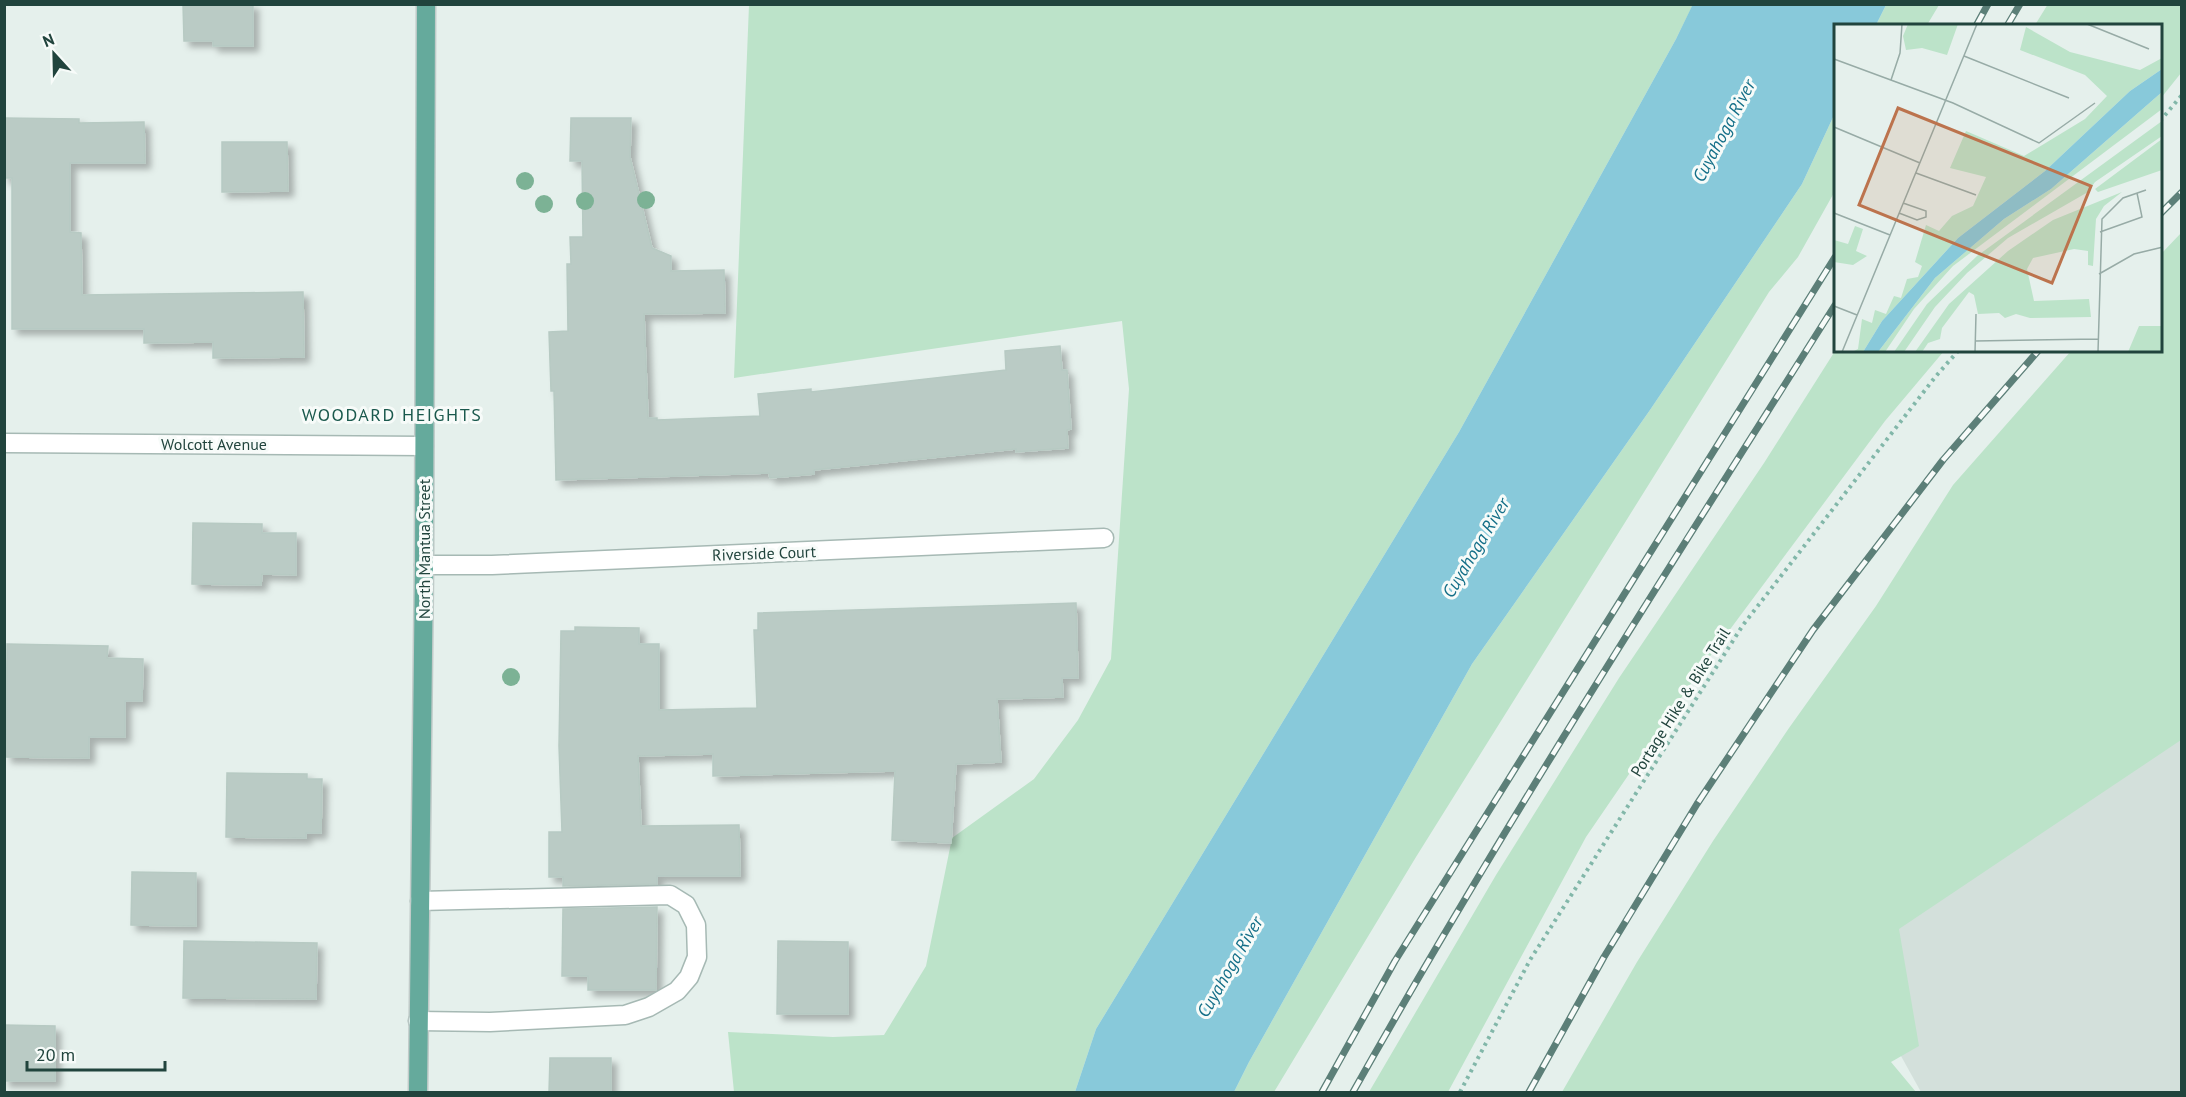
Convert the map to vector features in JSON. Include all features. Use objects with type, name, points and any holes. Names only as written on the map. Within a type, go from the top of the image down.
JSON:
[{"type":"main road","name":"North Mantua Street","points":[[418,1092],[424,565],[426,4]]},
{"type":"street","name":"Wolcott Avenue","points":[[4,443],[424,446]]},
{"type":"street","name":"Riverside Court","points":[[424,565],[492,565],[1104,538]]},
{"type":"street","points":[[418,1021],[490,1022],[625,1016],[649,1007],[677,991],[689,977],[697,957],[696,925],[686,905],[670,896],[420,902]]},
{"type":"path","points":[[2162,119],[2181,95]]},
{"type":"path","name":"Portage Hike & Bike Trail","points":[[1460,1092],[1530,960],[1743,625],[1957,352]]},
{"type":"shaded area","points":[[2181,721],[2181,1092],[1921,1092],[1855,973],[1878,874]]},
{"type":"green space","points":[[1886,4],[1939,5],[1928,24],[1876,24]]},
{"type":"green space","points":[[2048,4],[2181,5],[2181,73],[2162,97],[2162,24],[2036,24]]},
{"type":"green space","points":[[749,5],[1693,5],[1459,432],[1096,1029],[1075,1092],[734,1092],[728,1032],[833,1037],[884,1035],[926,966],[952,838],[1034,779],[1078,720],[1111,659],[1129,389],[1122,321],[734,378]]},
{"type":"green space","points":[[1834,115],[1834,193],[1798,257],[1769,292],[1416,857],[1274,1092],[1234,1092],[1472,664],[1650,410],[1802,184]]},
{"type":"green space","points":[[2181,233],[2181,740],[1899,929],[1919,1046],[1891,1062],[1916,1092],[1562,1092],[1637,962],[1713,841],[1789,728],[1876,606],[1953,485],[2070,352],[2162,352],[2162,253]]},
{"type":"green space","points":[[1834,352],[1943,352],[1885,421],[1705,663],[1586,837],[1448,1092],[1369,1092],[1496,875],[1619,678],[1764,463]]},
{"type":"water","name":"Cuyahoga River","points":[[1693,4],[1886,5],[1876,24],[1834,24],[1834,115],[1802,184],[1650,410],[1472,664],[1234,1092],[1075,1092],[1096,1029],[1459,432],[1676,39]]},
{"type":"building","points":[[183,4],[253,4],[253,46],[213,46],[213,41],[184,41]]},
{"type":"building","points":[[4,118],[79,119],[79,123],[144,122],[145,163],[70,163],[70,232],[81,233],[82,295],[303,292],[304,357],[213,358],[213,342],[144,343],[144,329],[12,329],[12,178],[4,178]]},
{"type":"building","points":[[571,118],[631,118],[630,157],[652,248],[671,256],[671,271],[724,270],[725,313],[644,314],[648,418],[657,418],[657,420],[760,416],[758,394],[811,389],[811,392],[1006,370],[1005,351],[1060,346],[1062,370],[1067,370],[1071,429],[1067,430],[1068,448],[1016,452],[1016,449],[814,470],[814,474],[770,478],[769,473],[556,480],[554,391],[551,391],[549,332],[568,331],[567,264],[571,264],[570,237],[583,237],[582,161],[570,161]]},
{"type":"building","points":[[222,142],[287,142],[288,191],[222,192]]},
{"type":"building","points":[[193,523],[262,524],[262,533],[296,533],[296,575],[262,574],[261,585],[192,584]]},
{"type":"building","points":[[1076,603],[1078,678],[1062,678],[1063,697],[997,699],[1001,762],[956,764],[951,843],[892,840],[895,771],[713,776],[713,754],[638,756],[641,826],[739,825],[740,876],[657,876],[657,884],[563,886],[563,877],[549,877],[549,832],[562,832],[559,746],[561,631],[575,631],[575,627],[639,628],[639,644],[659,644],[659,710],[757,708],[754,630],[758,630],[758,613]]},
{"type":"building","points":[[7,644],[108,646],[107,658],[143,659],[142,701],[125,701],[125,737],[89,737],[89,758],[6,757]]},
{"type":"building","points":[[227,773],[307,774],[307,779],[322,779],[321,833],[306,833],[306,838],[226,837]]},
{"type":"building","points":[[132,872],[196,873],[196,926],[131,925]]},
{"type":"building","points":[[657,907],[656,990],[588,990],[588,976],[562,976],[563,909]]},
{"type":"building","points":[[184,941],[317,943],[316,999],[183,998]]},
{"type":"building","points":[[778,941],[848,942],[848,1014],[777,1014]]},
{"type":"building","points":[[4,1025],[55,1026],[55,1081],[4,1081]]},
{"type":"building","points":[[550,1058],[611,1058],[611,1092],[549,1092]]},
{"type":"railway","points":[[1977,24],[1988,4]]},
{"type":"railway","points":[[2008,24],[2020,4]]},
{"type":"railway","points":[[2162,212],[2182,192]]},
{"type":"railway","points":[[1322,1092],[1395,961],[1834,259]]},
{"type":"railway","points":[[1353,1092],[1529,794],[1834,307]]},
{"type":"railway","points":[[1529,1092],[1604,957],[1697,804],[1813,630],[1943,460],[2037,352]]},
{"type":"district","name":"WOODARD HEIGHTS","points":[[392,415]]}]
